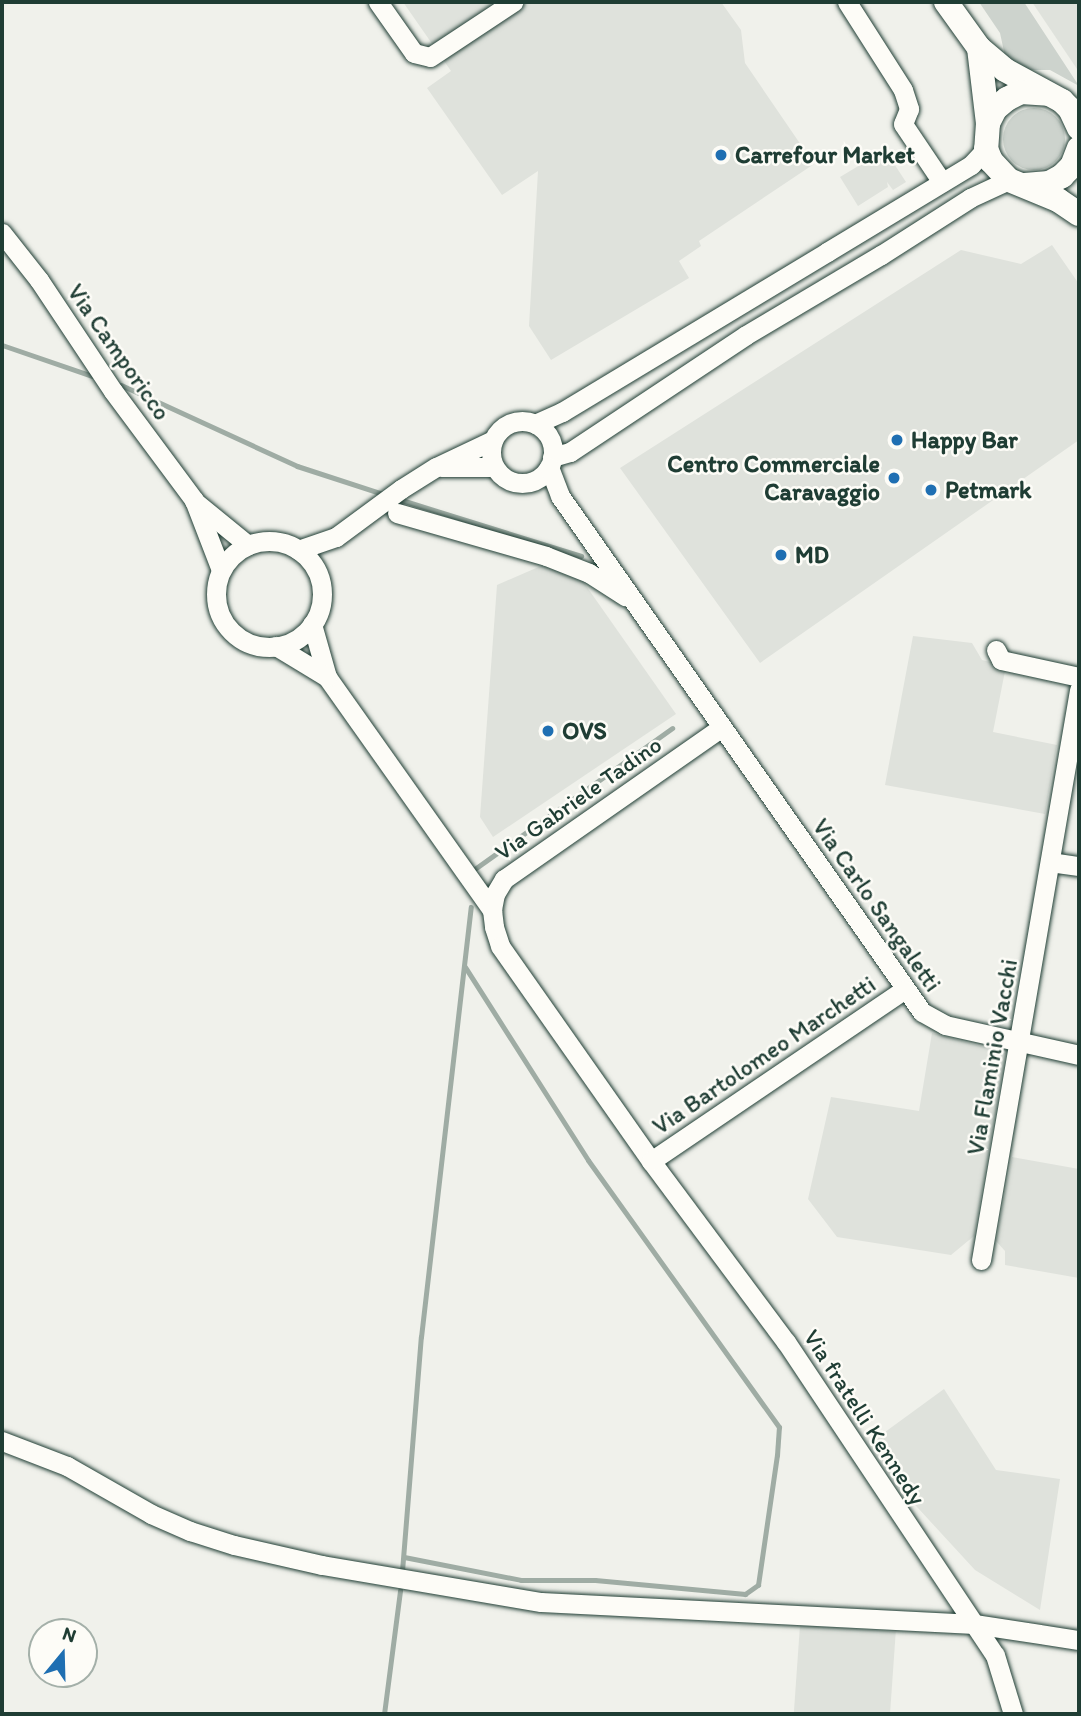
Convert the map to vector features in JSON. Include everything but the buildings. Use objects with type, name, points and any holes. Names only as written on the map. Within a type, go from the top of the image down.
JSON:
[{"type":"main road","points":[[946,2],[979,48],[1005,70],[1064,98],[1079,128]]},
{"type":"main road","points":[[979,48],[988,123],[986,149],[999,172],[1015,182],[1058,200],[1079,214]]},
{"type":"main road","points":[[988,123],[995,109],[1021,92],[1064,98]]},
{"type":"main road","points":[[1015,182],[1049,183],[1062,176],[1079,152]]},
{"type":"street","points":[[378,2],[414,53],[430,57],[513,2]]},
{"type":"street","points":[[847,2],[903,90],[909,109],[903,124],[942,182]]},
{"type":"street","points":[[535,424],[562,412],[942,182],[971,164],[986,149]]},
{"type":"street","points":[[528,482],[542,475],[551,462],[746,335],[881,255],[970,198],[1015,182]]},
{"type":"street","name":"Via Camporicco","points":[[2,233],[39,280],[113,391],[194,500],[248,545]]},
{"type":"street","points":[[730,311],[746,335]]},
{"type":"street","points":[[298,550],[337,537],[401,489],[436,467],[493,440],[508,424],[523,421],[535,424],[548,435],[551,462],[561,496],[722,727]]},
{"type":"street","points":[[493,440],[491,451],[494,467],[510,481],[528,482],[561,496]]},
{"type":"street","points":[[436,467],[494,467]]},
{"type":"street","name":"Via Camporicco","points":[[194,500],[221,570]]},
{"type":"street","points":[[397,513],[546,556],[589,573],[632,600]]},
{"type":"street","points":[[317,572],[337,537]]},
{"type":"street","points":[[272,541],[298,550],[317,572],[321,600],[312,624],[295,640],[276,646],[249,643],[226,626],[215,597],[221,570],[234,553],[248,545],[272,541]]},
{"type":"street","points":[[312,624],[327,677],[492,910],[500,946],[651,1161]]},
{"type":"street","points":[[276,646],[327,677]]},
{"type":"street","points":[[996,650],[1001,660],[1079,677]]},
{"type":"street","name":"Via Flaminio Vacchi","points":[[981,1260],[1021,1043],[1079,690]]},
{"type":"street","name":"Via Gabriele Tadino","points":[[492,910],[495,894],[504,879],[722,727]]},
{"type":"street","name":"Via Carlo Sangaletti","points":[[722,727],[922,1012],[945,1025],[1079,1055]]},
{"type":"street","points":[[1050,862],[1079,866]]},
{"type":"street","name":"Via Bartolomeo Marchetti","points":[[651,1161],[904,990]]},
{"type":"street","name":"Via fratelli Kennedy","points":[[651,1161],[786,1342],[995,1654],[1013,1714]]},
{"type":"street","points":[[2,1441],[67,1466],[151,1514],[190,1531],[234,1545],[322,1565],[541,1602],[974,1624],[1079,1640]]},
{"type":"shaded area","points":[[403,2],[721,2],[741,30],[745,63],[814,164],[699,241],[701,246],[679,261],[689,278],[551,360],[529,326],[538,171],[502,195],[427,88],[451,71]]},
{"type":"shaded area","points":[[979,2],[1024,2],[1079,86],[1050,70],[1024,70],[1005,56],[1000,33]]},
{"type":"shaded area","points":[[1032,2],[1079,2],[1079,72]]},
{"type":"shaded area","points":[[1034,108],[1046,110],[1056,117],[1063,127],[1063,151],[1056,161],[1046,168],[1034,170],[1022,168],[1012,161],[1005,151],[1003,139],[1005,127],[1012,117],[1022,110]]},
{"type":"shaded area","points":[[885,150],[906,182],[893,190],[887,182],[888,187],[858,206],[840,177]]},
{"type":"shaded area","points":[[1052,245],[1079,284],[1079,440],[760,663],[620,468],[961,250],[1021,264]]},
{"type":"shaded area","points":[[543,565],[582,580],[676,714],[493,837],[480,817],[497,585]]},
{"type":"shaded area","points":[[913,636],[972,643],[982,660],[1006,666],[993,732],[1057,745],[1045,814],[885,785]]},
{"type":"shaded area","points":[[932,1033],[1006,1053],[974,1236],[951,1255],[837,1237],[808,1199],[831,1097],[919,1111]]},
{"type":"shaded area","points":[[1012,1157],[1079,1169],[1079,1278],[1005,1265],[1005,1251],[996,1241]]},
{"type":"shaded area","points":[[944,1389],[996,1470],[1060,1479],[1040,1610],[975,1570],[906,1495],[870,1443]]},
{"type":"shaded area","points":[[800,1625],[896,1632],[890,1714],[794,1714]]},
{"type":"waterway","points":[[2,345],[92,376]]},
{"type":"waterway","points":[[121,385],[297,466],[386,495]]},
{"type":"waterway","points":[[395,498],[581,556]]},
{"type":"waterway","points":[[476,868],[672,728]]},
{"type":"waterway","points":[[402,1571],[421,1337],[471,907]]},
{"type":"waterway","points":[[404,1557],[521,1580],[595,1580],[745,1594],[758,1585],[777,1455],[779,1427],[588,1160],[465,967]]},
{"type":"waterway","points":[[384,1714],[400,1590]]},
{"type":"place","name":"Carrefour Market","points":[[721,155]]},
{"type":"place","name":"Happy Bar","points":[[897,440]]},
{"type":"place","name":"Centro Commerciale Caravaggio","points":[[894,478]]},
{"type":"place","name":"Petmark","points":[[931,490]]},
{"type":"place","name":"MD","points":[[781,555]]},
{"type":"place","name":"OVS","points":[[548,731]]}]
